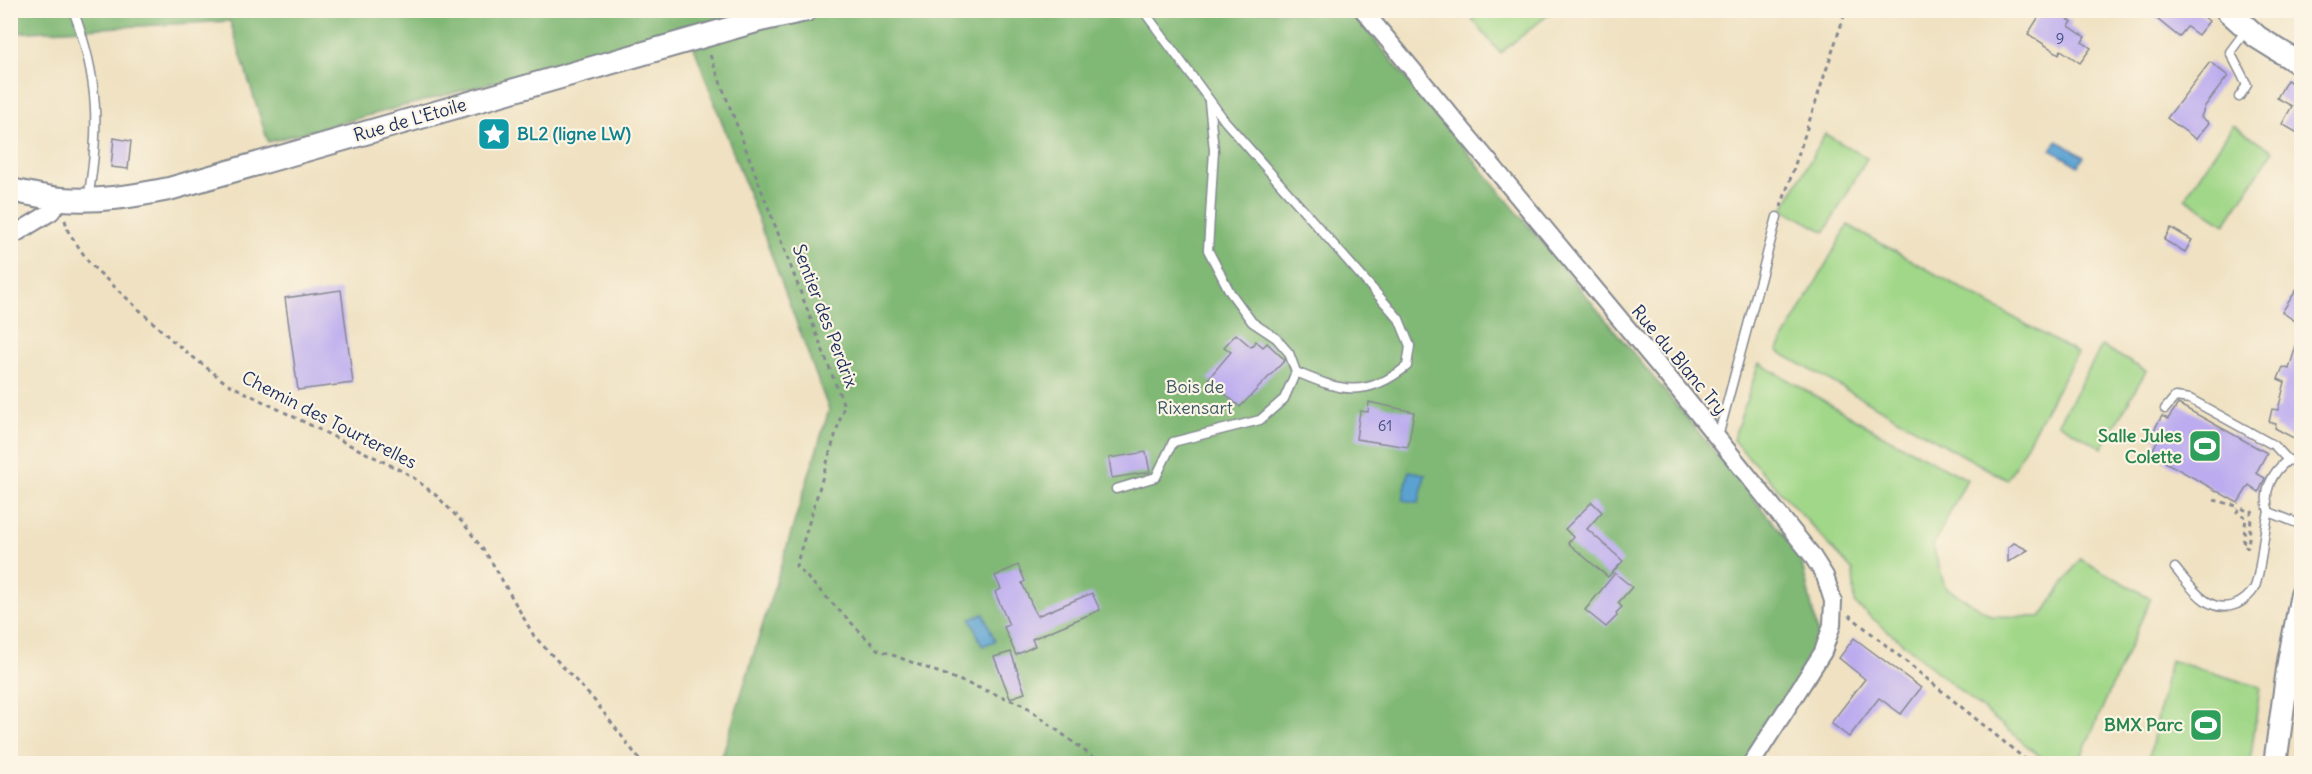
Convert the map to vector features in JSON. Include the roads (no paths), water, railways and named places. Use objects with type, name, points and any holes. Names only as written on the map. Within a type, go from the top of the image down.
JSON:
[{"type":"street","name":"Rue de L'Etoile","points":[[10,190],[61,199],[87,199],[120,198],[169,189],[703,37],[806,10]]},
{"type":"street","name":"Rue du Blanc Try","points":[[1363,10],[1796,534],[1830,590],[1833,601],[1833,625],[1823,652],[1751,764]]},
{"type":"street","points":[[2227,10],[2248,29],[2292,52],[2301,65]]},
{"type":"street","points":[[10,237],[51,212],[61,199]]},
{"type":"street","points":[[2275,764],[2301,594]]},
{"type":"lane","points":[[73,10],[86,45],[96,89],[97,110],[87,199]]},
{"type":"lane","points":[[1143,10],[1209,100],[1398,319],[1410,346],[1407,366],[1389,381],[1356,390],[1333,388],[1296,372]]},
{"type":"lane","points":[[2239,97],[2247,85],[2230,52],[2248,29]]},
{"type":"lane","points":[[1116,489],[1156,477],[1173,442],[1260,420],[1284,399],[1296,372],[1289,353],[1276,338],[1252,322],[1230,292],[1208,250],[1214,150],[1209,100]]},
{"type":"lane","points":[[1718,438],[1778,217]]},
{"type":"lane","points":[[2165,409],[2175,398],[2190,399],[2275,446],[2288,460],[2301,462]]},
{"type":"lane","points":[[2175,568],[2191,588],[2211,606],[2229,607],[2243,602],[2254,588],[2269,512],[2265,501],[2277,468],[2288,460]]},
{"type":"lane","points":[[2269,512],[2301,525]]},
{"type":"water","points":[[2057,140],[2084,157],[2078,166],[2051,150]]},
{"type":"water","points":[[1409,471],[1425,474],[1419,503],[1403,500]]},
{"type":"water","points":[[984,614],[995,641],[982,646],[971,619]]},
{"type":"place","name":"BL2 (ligne LW)","points":[[494,134]]},
{"type":"place","name":"Salle Jules Colette","points":[[2205,446]]},
{"type":"place","name":"BMX Parc","points":[[2206,725]]},
{"type":"park label","name":"Bois de Rixensart","points":[[1195,397]]}]
